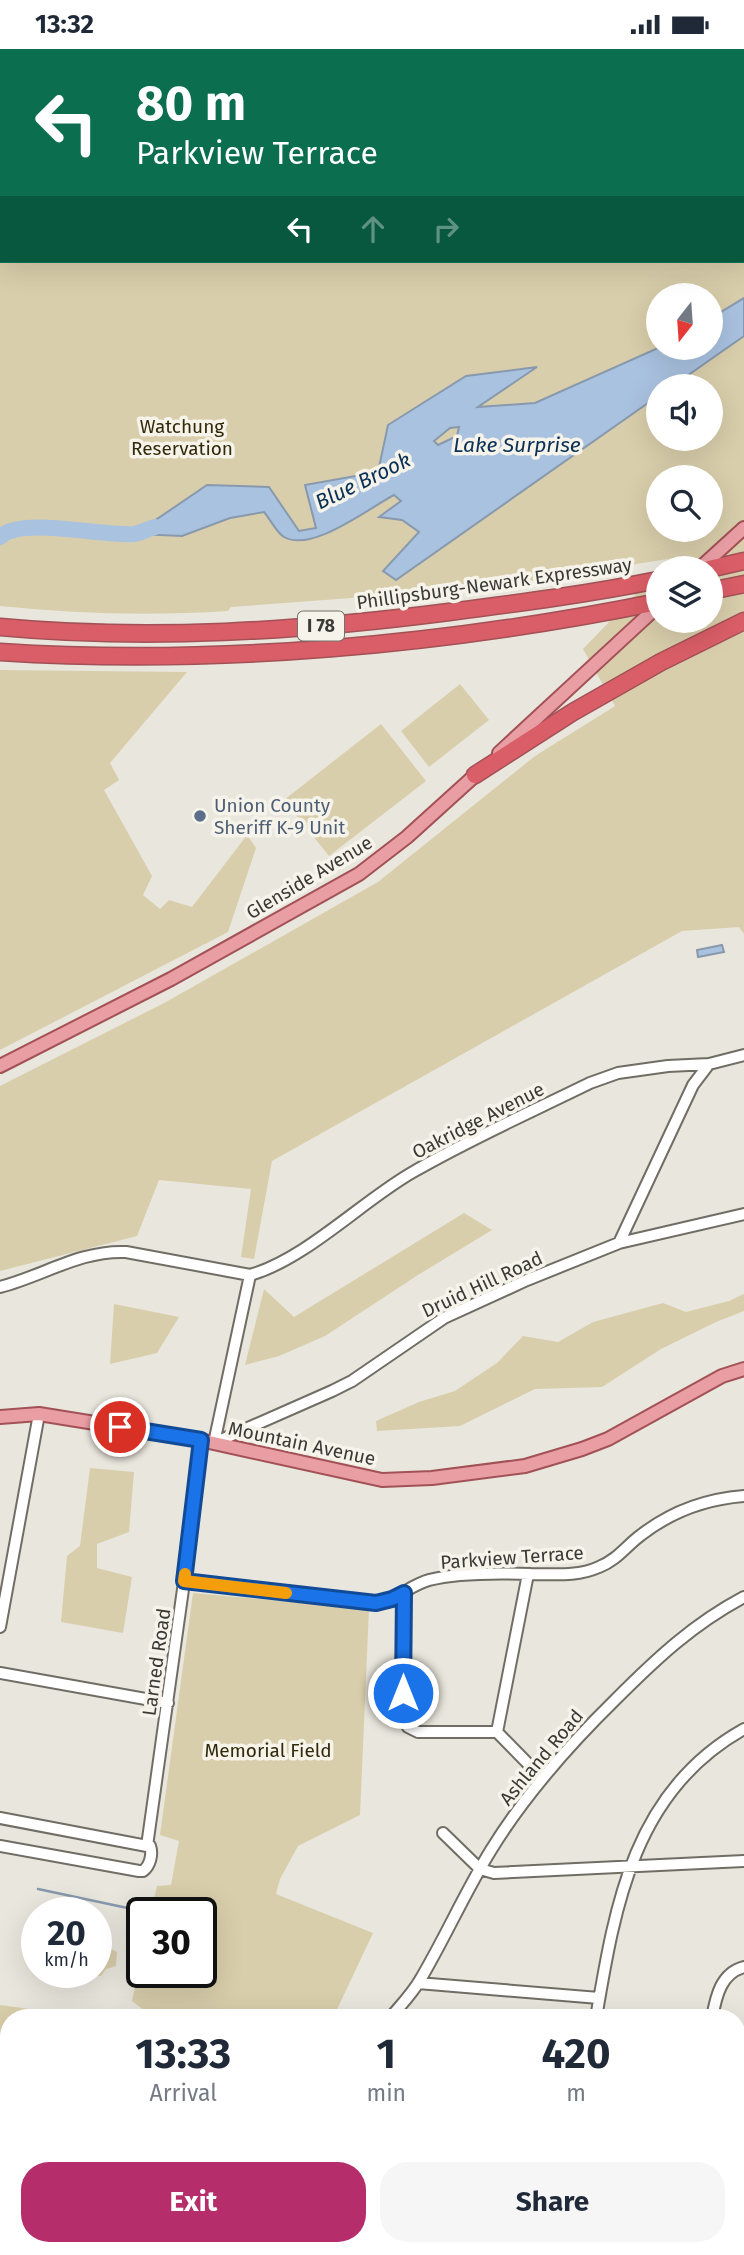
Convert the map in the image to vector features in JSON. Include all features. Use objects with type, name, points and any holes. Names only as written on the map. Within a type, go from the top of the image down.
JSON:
[{"type":"highway","points":[[723,566],[744,561]]},
{"type":"highway","name":"Phillipsburg-Newark Expressway","points":[[0,627],[111,634],[346,625],[504,605],[646,582]]},
{"type":"highway","points":[[723,588],[744,584]]},
{"type":"highway","name":"I 78","points":[[0,652],[190,656],[326,648],[511,627],[646,606]]},
{"type":"highway","points":[[475,775],[606,693],[744,621]]},
{"type":"main road","points":[[714,556],[744,528]]},
{"type":"main road","name":"Glenside Avenue","points":[[0,1066],[171,979],[359,874],[407,837],[646,616]]},
{"type":"main road","name":"Mountain Avenue","points":[[0,1417],[39,1414],[207,1442],[382,1480],[432,1478],[525,1467],[549,1460],[608,1439],[722,1376],[744,1369]]},
{"type":"street","name":"Oakridge Avenue","points":[[250,1275],[263,1272],[288,1258],[412,1173],[590,1083],[618,1073],[709,1064],[744,1055]]},
{"type":"street","points":[[619,1243],[693,1085],[709,1064]]},
{"type":"street","points":[[680,1065],[693,1085]]},
{"type":"street","name":"Druid Hill Road","points":[[207,1442],[342,1386],[444,1318],[527,1280],[619,1243],[744,1214]]},
{"type":"street","points":[[0,1287],[76,1259],[108,1251],[250,1275]]},
{"type":"street","name":"Larned Road","points":[[0,1846],[143,1871],[148,1867],[151,1854],[150,1846],[147,1846],[184,1581],[207,1442],[250,1275]]},
{"type":"street","points":[[0,1627],[39,1414]]},
{"type":"street","name":"Parkview Terrace","points":[[184,1581],[376,1603],[392,1599],[429,1580],[490,1574],[569,1575],[589,1571],[616,1558],[637,1537],[674,1514],[709,1501],[744,1496]]},
{"type":"street","points":[[497,1732],[528,1573]]},
{"type":"street","points":[[404,1593],[403,1718],[408,1727],[418,1732],[497,1732],[541,1777]]},
{"type":"street","name":"Ashland Road","points":[[397,2009],[418,1983],[480,1869],[541,1777],[665,1650],[717,1612],[744,1597]]},
{"type":"street","points":[[0,1673],[167,1703]]},
{"type":"street","points":[[597,2009],[629,1867],[644,1833],[674,1787],[714,1749],[744,1729]]},
{"type":"street","points":[[0,1818],[147,1846]]},
{"type":"street","points":[[443,1833],[480,1869],[494,1873],[744,1861]]},
{"type":"street","points":[[715,2009],[722,1983],[730,1973],[744,1967]]},
{"type":"street","points":[[418,1983],[599,1998]]},
{"type":"green space","name":"Watchung Reservation","points":[[0,263],[744,263],[744,934],[739,927],[682,931],[272,1161],[254,1259],[241,1257],[251,1189],[159,1180],[137,1236],[0,1271],[0,1086],[166,1002],[378,882],[535,756],[615,706],[583,649],[646,583],[646,633],[723,633],[723,556],[646,556],[646,562],[485,588],[231,607],[228,611],[200,613],[114,613],[0,606]]},
{"type":"green space","points":[[0,670],[187,672],[110,763],[119,780],[104,790],[152,876],[143,895],[160,909],[169,900],[192,907],[247,835],[256,848],[228,932],[0,1050]]},
{"type":"green space","points":[[460,684],[489,720],[429,767],[401,731]]},
{"type":"green space","points":[[381,724],[426,781],[329,856],[284,800]]},
{"type":"green space","points":[[464,1213],[492,1230],[325,1336],[279,1356],[245,1365],[264,1289],[294,1317]]},
{"type":"green space","points":[[744,1294],[744,1311],[661,1349],[602,1387],[535,1389],[460,1426],[377,1431],[376,1421],[419,1402],[455,1391],[497,1363],[523,1336],[558,1342],[593,1322],[663,1303],[686,1312],[729,1301]]},
{"type":"green space","points":[[114,1304],[179,1317],[157,1353],[110,1364]]},
{"type":"green space","points":[[90,1468],[134,1472],[129,1532],[97,1544],[97,1568],[132,1577],[123,1633],[61,1622],[67,1556],[80,1546]]},
{"type":"green space","name":"Memorial Field","points":[[193,1593],[369,1609],[360,1815],[298,1846],[280,1879],[276,1894],[373,1933],[337,2009],[142,2009],[132,2001],[135,1988],[217,1988],[217,1897],[155,1897],[157,1886],[171,1885],[179,1841],[160,1835]]},
{"type":"green space","points":[[112,1950],[117,1952],[116,1966],[112,1967]]},
{"type":"green space","points":[[0,2005],[30,2009],[0,2009]]},
{"type":"water","name":"Lake Surprise","points":[[744,298],[744,336],[723,351],[723,311]]},
{"type":"water","name":"Lake Surprise","points":[[646,353],[646,361],[708,361],[690,374],[646,374],[646,404],[396,580],[383,571],[419,532],[402,520],[379,517],[401,501],[394,495],[340,527],[309,539],[284,537],[264,512],[230,518],[182,536],[135,534],[207,485],[269,487],[299,531],[316,528],[305,485],[378,472],[388,425],[466,376],[537,367],[478,407],[535,403]],"holes":[[[459,427],[457,436],[438,445],[434,441],[450,428]]]},
{"type":"water","points":[[722,945],[724,952],[698,957],[697,950]]},
{"type":"waterway","name":"Blue Brook","points":[[0,537],[26,528],[120,534],[137,533],[155,527]]},
{"type":"waterway","points":[[38,1889],[126,1908]]},
{"type":"slow traffic","points":[[185,1574],[184,1581],[286,1593]]},
{"type":"place","name":"Union County Sheriff K-9 Unit","points":[[200,816]]},
{"type":"route","points":[[120,1427],[201,1440],[184,1581],[376,1603],[404,1593],[403,1693]]}]
